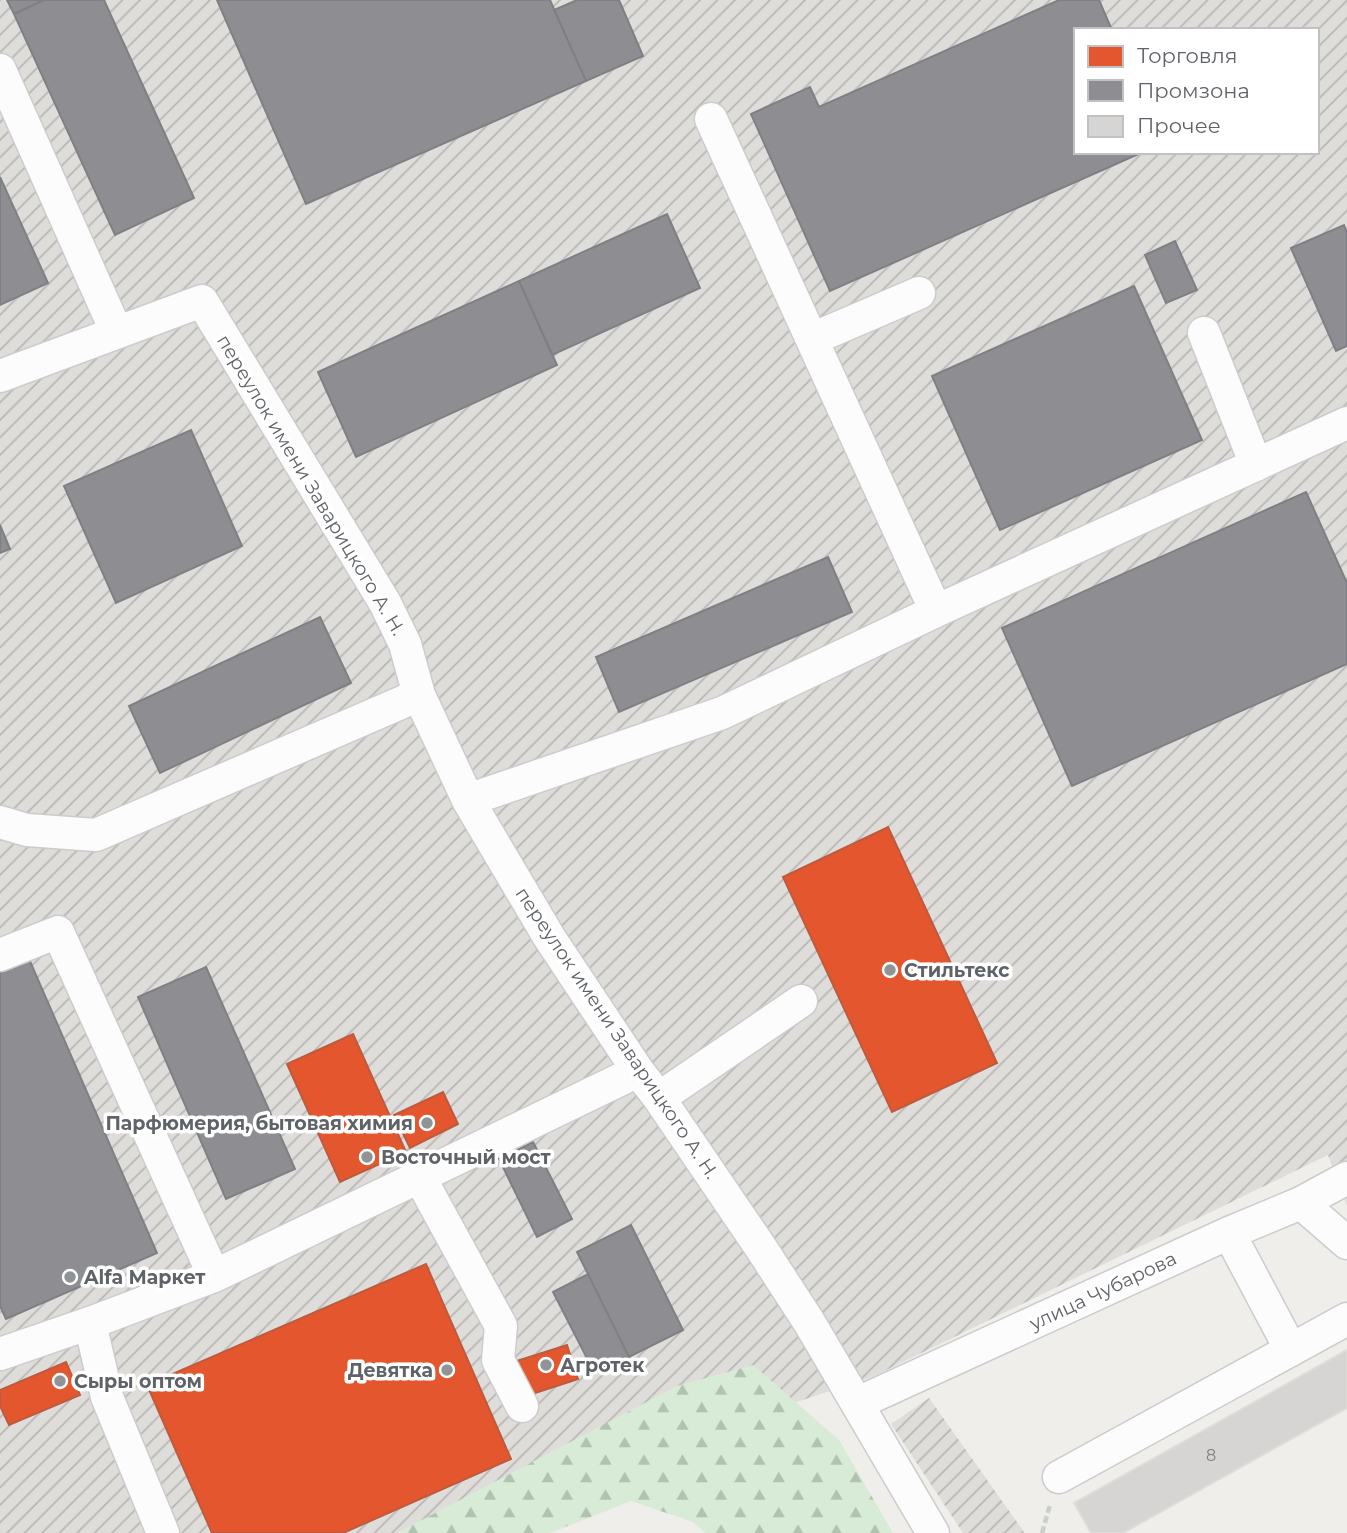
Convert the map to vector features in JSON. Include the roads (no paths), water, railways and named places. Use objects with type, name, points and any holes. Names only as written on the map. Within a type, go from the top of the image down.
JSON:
[{"type":"street","points":[[0,70],[117,331],[0,376]]},
{"type":"street","points":[[711,119],[936,611]]},
{"type":"street","points":[[812,339],[919,293]]},
{"type":"street","name":"переулок имени Заварицкого А. Н.","points":[[117,331],[202,301],[385,603],[405,644],[419,695],[468,800],[549,937],[761,1248],[858,1403],[933,1533]]},
{"type":"street","points":[[1204,333],[1256,465]]},
{"type":"street","points":[[468,800],[722,713],[936,611],[1347,423]]},
{"type":"street","points":[[0,822],[27,830],[96,835],[419,695]]},
{"type":"street","points":[[0,955],[58,932],[214,1276]]},
{"type":"street","points":[[659,1098],[802,1001]]},
{"type":"street","points":[[0,1354],[214,1276],[638,1071]]},
{"type":"street","points":[[419,1176],[501,1326],[498,1360],[522,1406]]},
{"type":"street","name":"улица Чубарова","points":[[858,1403],[1229,1233],[1301,1203],[1347,1178]]},
{"type":"street","points":[[1301,1203],[1347,1243]]},
{"type":"street","points":[[1229,1233],[1291,1350]]},
{"type":"street","points":[[1059,1478],[1347,1319]]},
{"type":"street","points":[[90,1323],[107,1398],[163,1533]]},
{"type":"place","name":"Стильтекс","points":[[890,970]]},
{"type":"place","name":"Парфюмерия, бытовая химия","points":[[427,1123]]},
{"type":"place","name":"Восточный мост","points":[[367,1157]]},
{"type":"place","name":"Alfa Маркет","points":[[70,1277]]},
{"type":"place","name":"Агротек","points":[[546,1365]]},
{"type":"place","name":"Девятка","points":[[447,1370]]},
{"type":"place","name":"Сыры оптом","points":[[60,1381]]}]
